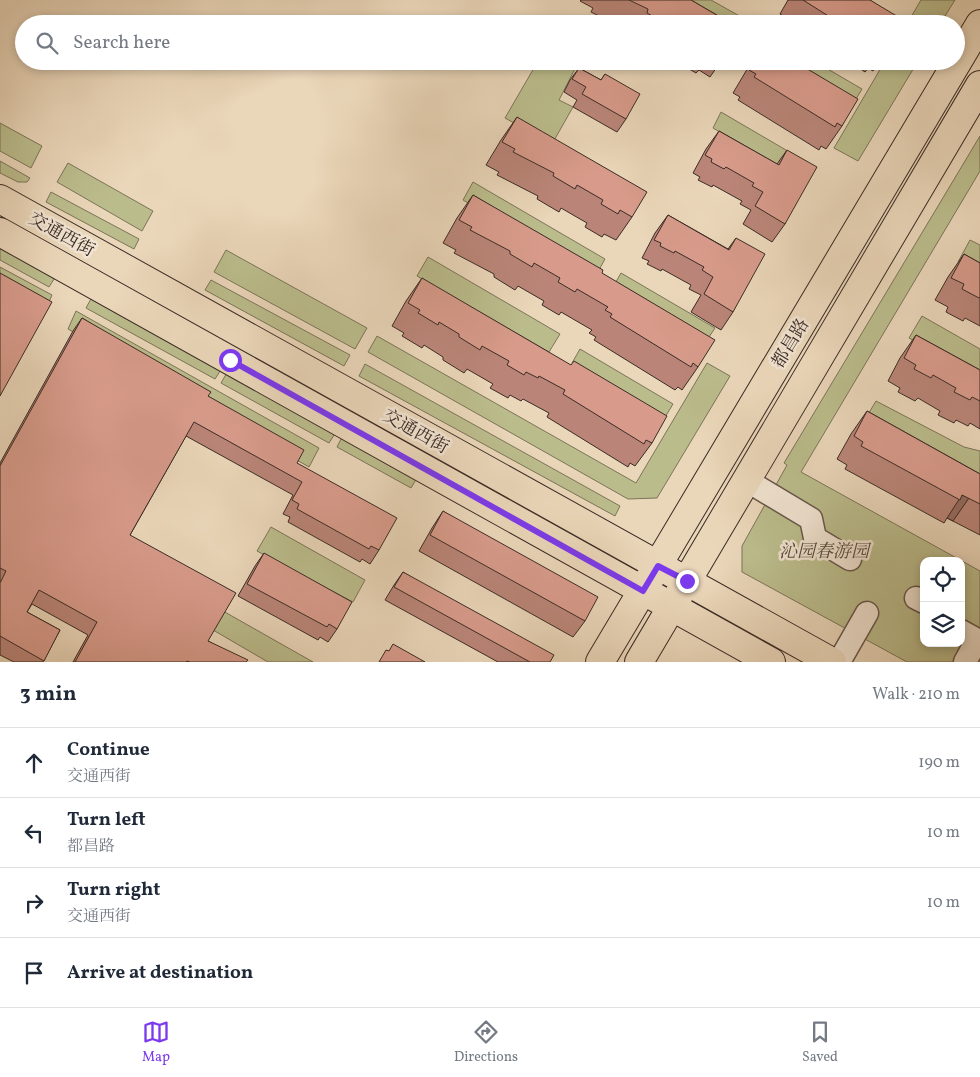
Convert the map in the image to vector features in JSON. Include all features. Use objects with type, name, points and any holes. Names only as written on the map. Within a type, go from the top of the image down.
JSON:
[{"type":"main road","name":"都昌路","points":[[965,49],[980,24]]},
{"type":"main road","name":"都昌路","points":[[600,662],[953,70]]},
{"type":"main road","name":"都昌路","points":[[639,662],[980,84]]},
{"type":"main road","name":"交通西街","points":[[0,199],[832,662]]},
{"type":"main road","name":"交通西街","points":[[0,232],[771,662]]},
{"type":"street","points":[[746,480],[811,519],[815,538],[850,559]]},
{"type":"street","points":[[839,662],[867,613]]},
{"type":"street","points":[[965,633],[977,640],[966,662]]},
{"type":"green space","points":[[679,0],[711,0],[738,15],[705,15]]},
{"type":"green space","points":[[921,0],[955,0],[946,15],[912,15]]},
{"type":"green space","points":[[533,70],[574,70],[559,100],[573,107],[552,144],[505,118]]},
{"type":"green space","points":[[797,70],[829,70],[862,89],[853,104]]},
{"type":"green space","points":[[880,70],[913,70],[858,161],[834,148]]},
{"type":"green space","points":[[721,112],[815,167],[806,182],[713,128]]},
{"type":"green space","points":[[0,123],[42,146],[31,168],[0,151]]},
{"type":"green space","name":"沁园春游园","points":[[980,136],[980,171],[801,472],[955,557],[920,557],[920,647],[965,647],[965,563],[980,571],[980,662],[907,662],[742,572],[742,546],[787,465],[784,463]]},
{"type":"green space","points":[[0,161],[30,178],[27,182],[18,182],[0,173]]},
{"type":"green space","points":[[68,163],[153,211],[142,231],[57,182]]},
{"type":"green space","points":[[473,182],[605,259],[595,277],[463,200]]},
{"type":"green space","points":[[51,192],[139,239],[134,249],[46,202]]},
{"type":"green space","points":[[970,240],[980,245],[980,274],[958,262]]},
{"type":"green space","points":[[0,245],[56,276],[49,287],[0,260]]},
{"type":"green space","points":[[226,250],[367,328],[355,349],[214,272]]},
{"type":"green space","points":[[428,257],[560,334],[549,352],[417,276]]},
{"type":"green space","points":[[0,267],[52,295],[43,315],[0,291]]},
{"type":"green space","points":[[621,273],[715,328],[705,343],[613,287]]},
{"type":"green space","points":[[211,280],[350,355],[344,366],[205,290]]},
{"type":"green space","points":[[92,297],[222,368],[215,379],[86,308]]},
{"type":"green space","points":[[76,311],[319,448],[309,467],[68,329]]},
{"type":"green space","points":[[922,316],[980,349],[980,375],[972,373],[909,338]]},
{"type":"green space","points":[[377,336],[636,483],[707,363],[730,376],[657,498],[628,499],[368,352]]},
{"type":"green space","points":[[580,349],[673,404],[664,419],[572,363]]},
{"type":"green space","points":[[365,364],[620,506],[615,516],[359,376]]},
{"type":"green space","points":[[228,371],[336,432],[329,443],[221,383]]},
{"type":"green space","points":[[876,401],[964,447],[980,451],[980,478],[864,421]]},
{"type":"green space","points":[[343,435],[418,476],[411,488],[337,447]]},
{"type":"green space","points":[[271,527],[365,580],[353,602],[257,551]]},
{"type":"green space","points":[[223,611],[313,662],[268,662],[213,630]]},
{"type":"building","points":[[629,0],[691,0],[717,15],[650,15],[647,13],[648,9]]},
{"type":"building","points":[[803,0],[870,0],[895,15],[827,15]]},
{"type":"building","points":[[578,70],[583,70],[601,80],[605,74],[640,94],[626,119],[582,94],[586,87],[572,79]]},
{"type":"building","points":[[749,70],[809,70],[858,99],[842,126],[837,123],[835,127],[754,77],[756,74]]},
{"type":"building","points":[[517,117],[647,192],[632,217],[620,210],[618,214],[601,204],[603,200],[577,185],[575,189],[553,176],[554,173],[513,152],[515,149],[502,142]]},
{"type":"building","points":[[719,131],[779,165],[787,150],[817,167],[785,224],[755,206],[763,192],[752,186],[754,183],[726,167],[724,169],[711,162],[712,159],[705,155]]},
{"type":"building","points":[[473,195],[603,270],[602,273],[715,340],[698,367],[693,363],[691,367],[610,317],[612,314],[605,310],[608,307],[577,289],[575,292],[558,282],[560,278],[534,263],[532,267],[510,254],[510,251],[470,230],[472,227],[459,220]]},
{"type":"building","points":[[668,215],[729,250],[736,238],[765,254],[733,312],[704,294],[713,277],[702,270],[704,267],[675,251],[674,253],[660,246],[661,243],[654,240]]},
{"type":"building","points":[[964,254],[980,263],[979,298],[962,289],[964,284],[951,278]]},
{"type":"building","points":[[0,273],[52,302],[0,396]]},
{"type":"building","points":[[422,278],[571,365],[574,361],[667,416],[652,443],[646,440],[644,444],[563,394],[565,390],[539,376],[538,378],[526,372],[524,375],[507,365],[509,361],[482,346],[480,350],[439,322],[438,325],[418,313],[420,310],[408,303]]},
{"type":"building","points":[[82,318],[211,392],[208,396],[304,450],[297,463],[397,518],[379,550],[371,546],[369,549],[297,509],[299,504],[292,500],[302,482],[194,422],[130,535],[236,593],[208,641],[248,660],[246,662],[75,662],[97,622],[39,590],[27,612],[60,630],[44,661],[0,636],[0,583],[6,571],[0,568],[0,466]]},
{"type":"building","points":[[916,335],[980,370],[980,401],[972,397],[970,400],[954,392],[956,388],[933,375],[931,378],[914,369],[916,365],[904,358]]},
{"type":"building","points":[[867,411],[980,474],[980,504],[962,495],[960,500],[861,446],[863,442],[854,436]]},
{"type":"building","points":[[443,511],[598,597],[585,621],[430,535]]},
{"type":"building","points":[[264,553],[352,602],[337,629],[329,624],[327,627],[247,584]]},
{"type":"building","points":[[403,572],[554,655],[550,662],[530,662],[394,587]]},
{"type":"building","points":[[393,644],[425,662],[379,662],[386,650],[389,651]]},
{"type":"route","points":[[230,360],[643,591],[658,566],[687,581]]}]
